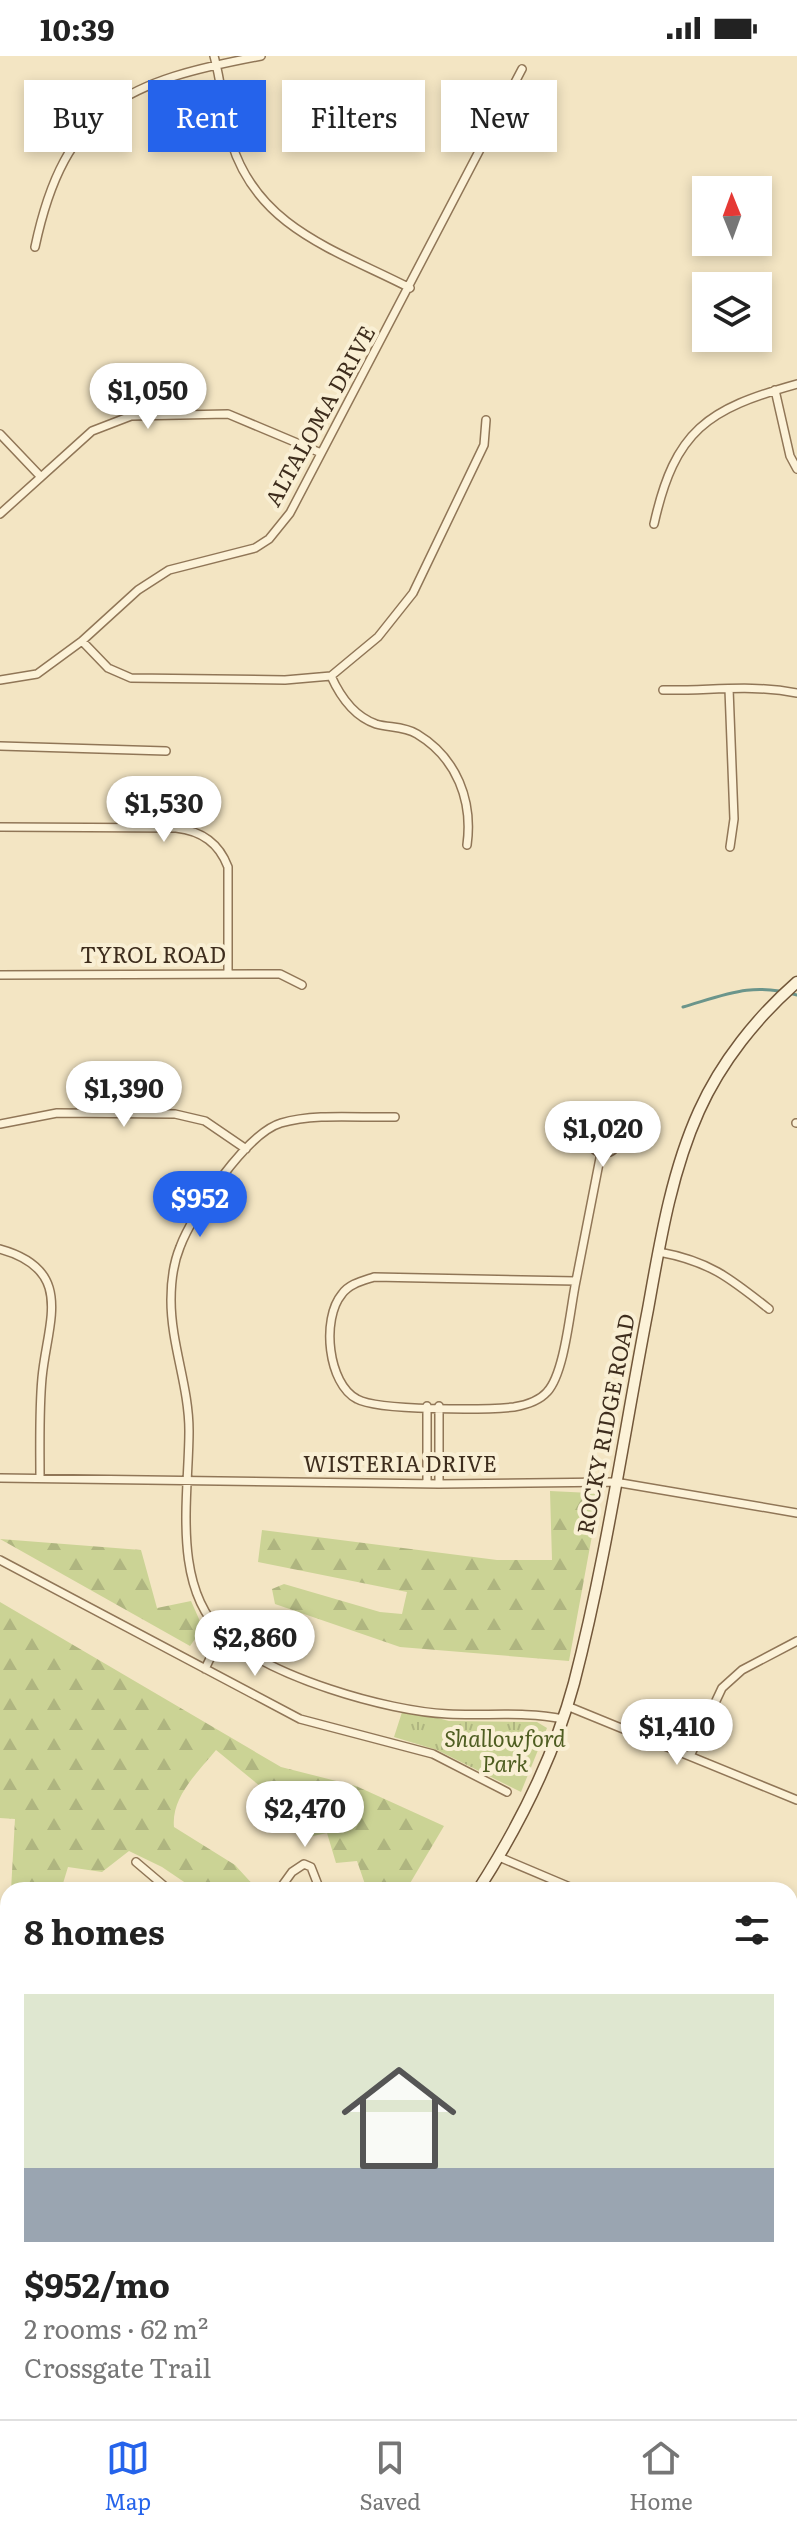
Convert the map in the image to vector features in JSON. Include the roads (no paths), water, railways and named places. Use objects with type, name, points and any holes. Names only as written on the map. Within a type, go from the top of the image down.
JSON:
[{"type":"main road","name":"ROCKY RIDGE ROAD","points":[[483,1882],[532,1797],[567,1706],[585,1637],[674,1180],[691,1129],[709,1091],[752,1028],[797,982]]},
{"type":"street","points":[[35,247],[45,199],[58,169],[77,139],[101,113],[150,82],[215,60],[261,56]]},
{"type":"street","points":[[215,60],[231,141],[252,189],[265,205],[291,228],[410,288]]},
{"type":"street","name":"ALTALOMA DRIVE","points":[[0,680],[37,674],[82,641],[138,590],[169,570],[234,556],[269,539],[290,513],[522,69]]},
{"type":"street","points":[[654,524],[663,483],[691,436],[738,401],[797,384]]},
{"type":"street","points":[[775,390],[790,456],[797,469]]},
{"type":"street","points":[[0,514],[92,431],[131,416],[228,414],[321,453]]},
{"type":"street","points":[[82,641],[108,668],[131,678],[285,680],[331,676],[378,637],[413,593],[484,445],[486,420]]},
{"type":"street","points":[[0,434],[41,477]]},
{"type":"street","points":[[331,676],[339,695],[357,714],[376,724],[395,725],[417,734],[448,762],[467,801],[470,820],[467,845]]},
{"type":"street","points":[[663,690],[765,687],[797,693]]},
{"type":"street","points":[[729,689],[734,819],[730,847]]},
{"type":"street","points":[[0,746],[166,751]]},
{"type":"street","points":[[0,827],[176,828],[203,835],[221,852],[228,867],[228,973]]},
{"type":"street","name":"TYROL ROAD","points":[[0,975],[280,974],[302,985]]},
{"type":"street","points":[[0,1124],[57,1113],[175,1114],[205,1121],[246,1149]]},
{"type":"street","points":[[395,1117],[279,1123],[261,1133],[246,1149],[191,1223],[173,1272],[173,1322],[188,1399],[190,1568],[201,1603],[222,1633],[253,1654],[314,1683],[433,1713],[542,1715],[563,1719]]},
{"type":"street","points":[[608,1123],[617,1130],[619,1142],[612,1151],[601,1153],[590,1146],[589,1134],[596,1124],[608,1123]]},
{"type":"street","points":[[576,1281],[374,1277],[349,1287],[342,1294],[333,1315],[334,1366],[341,1385],[349,1394],[369,1404],[513,1407],[543,1396],[557,1374],[576,1281],[601,1153]]},
{"type":"street","points":[[0,1249],[20,1256],[35,1268],[49,1288],[54,1304],[42,1379],[40,1478]]},
{"type":"street","points":[[659,1252],[692,1258],[717,1269],[769,1309]]},
{"type":"street","points":[[427,1406],[427,1484]]},
{"type":"street","points":[[439,1406],[439,1484]]},
{"type":"street","name":"WISTERIA DRIVE","points":[[0,1478],[427,1484],[615,1482],[797,1513]]},
{"type":"street","points":[[0,1560],[300,1719],[433,1754],[507,1792]]},
{"type":"street","points":[[205,1669],[222,1633]]},
{"type":"street","points":[[690,1756],[722,1688],[742,1670],[797,1641]]},
{"type":"street","points":[[567,1706],[797,1800]]},
{"type":"street","points":[[499,1857],[558,1882]]},
{"type":"street","points":[[136,1862],[160,1882]]},
{"type":"street","points":[[285,1882],[304,1864],[311,1867],[317,1882]]},
{"type":"waterway","points":[[683,1007],[740,991],[781,991],[797,995]]},
{"type":"park label","name":"Shallowford Park","points":[[505,1752]]}]
